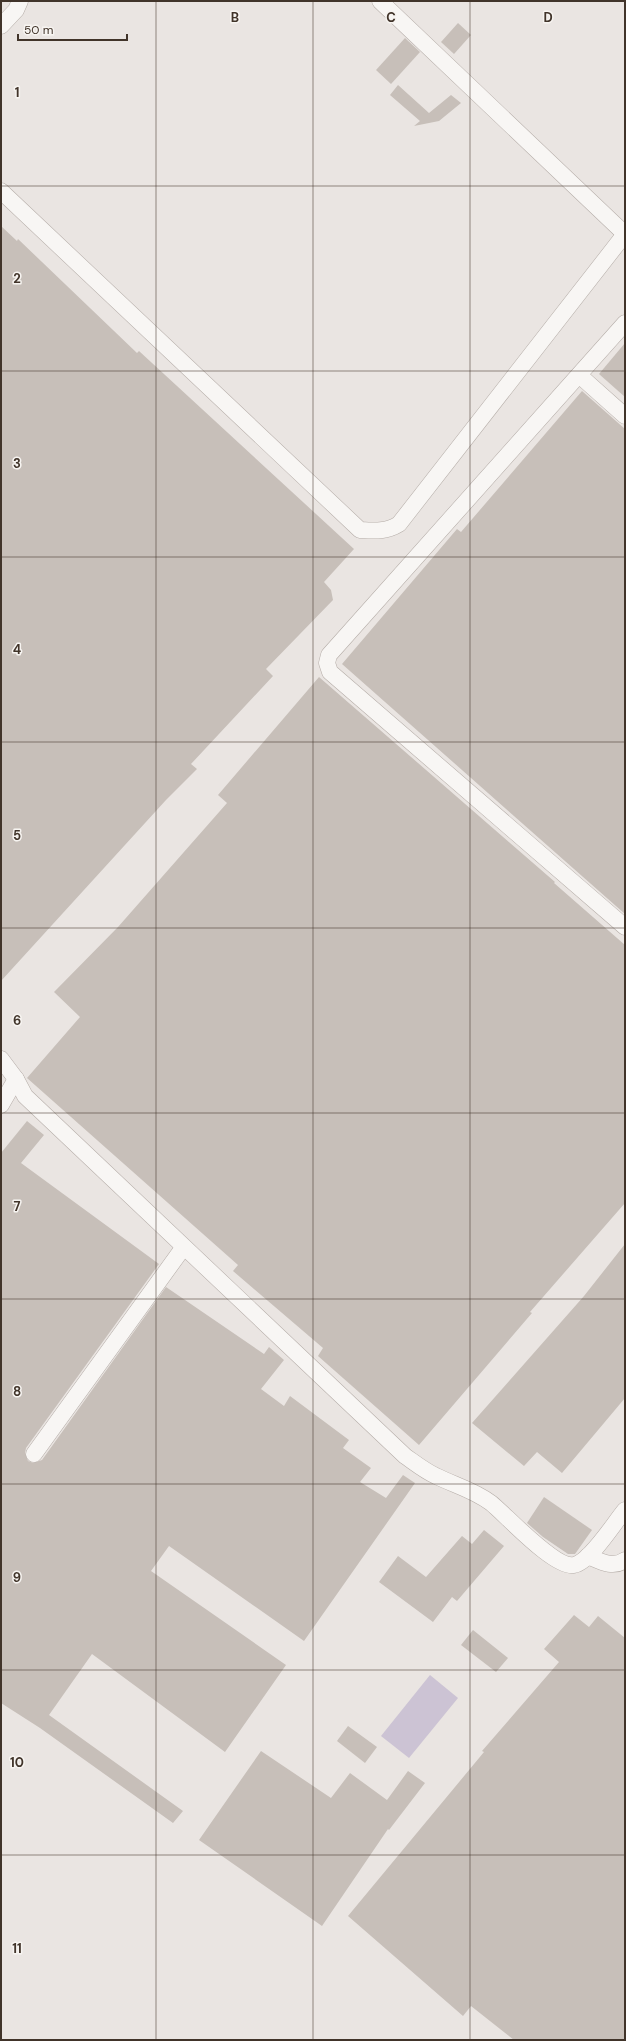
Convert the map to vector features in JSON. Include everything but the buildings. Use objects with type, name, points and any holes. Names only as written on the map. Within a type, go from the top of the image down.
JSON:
[{"type":"street","points":[[1,26],[16,10],[20,1]]},
{"type":"street","points":[[1,191],[360,530],[388,530],[399,524],[625,234],[380,1]]},
{"type":"street","points":[[625,323],[329,655],[327,663],[330,672],[625,927]]},
{"type":"street","points":[[579,375],[625,416]]},
{"type":"street","points":[[1,1059],[16,1079],[25,1096],[183,1248],[405,1456],[434,1476],[466,1488],[490,1503],[511,1524],[563,1565],[575,1565],[588,1556],[625,1510]]},
{"type":"street","points":[[1,1104],[16,1079]]},
{"type":"street","points":[[34,1454],[183,1248]]},
{"type":"street","points":[[588,1556],[610,1564],[622,1563],[625,1560]]},
{"type":"shaded area","points":[[430,1675],[458,1698],[409,1758],[381,1736]]}]
